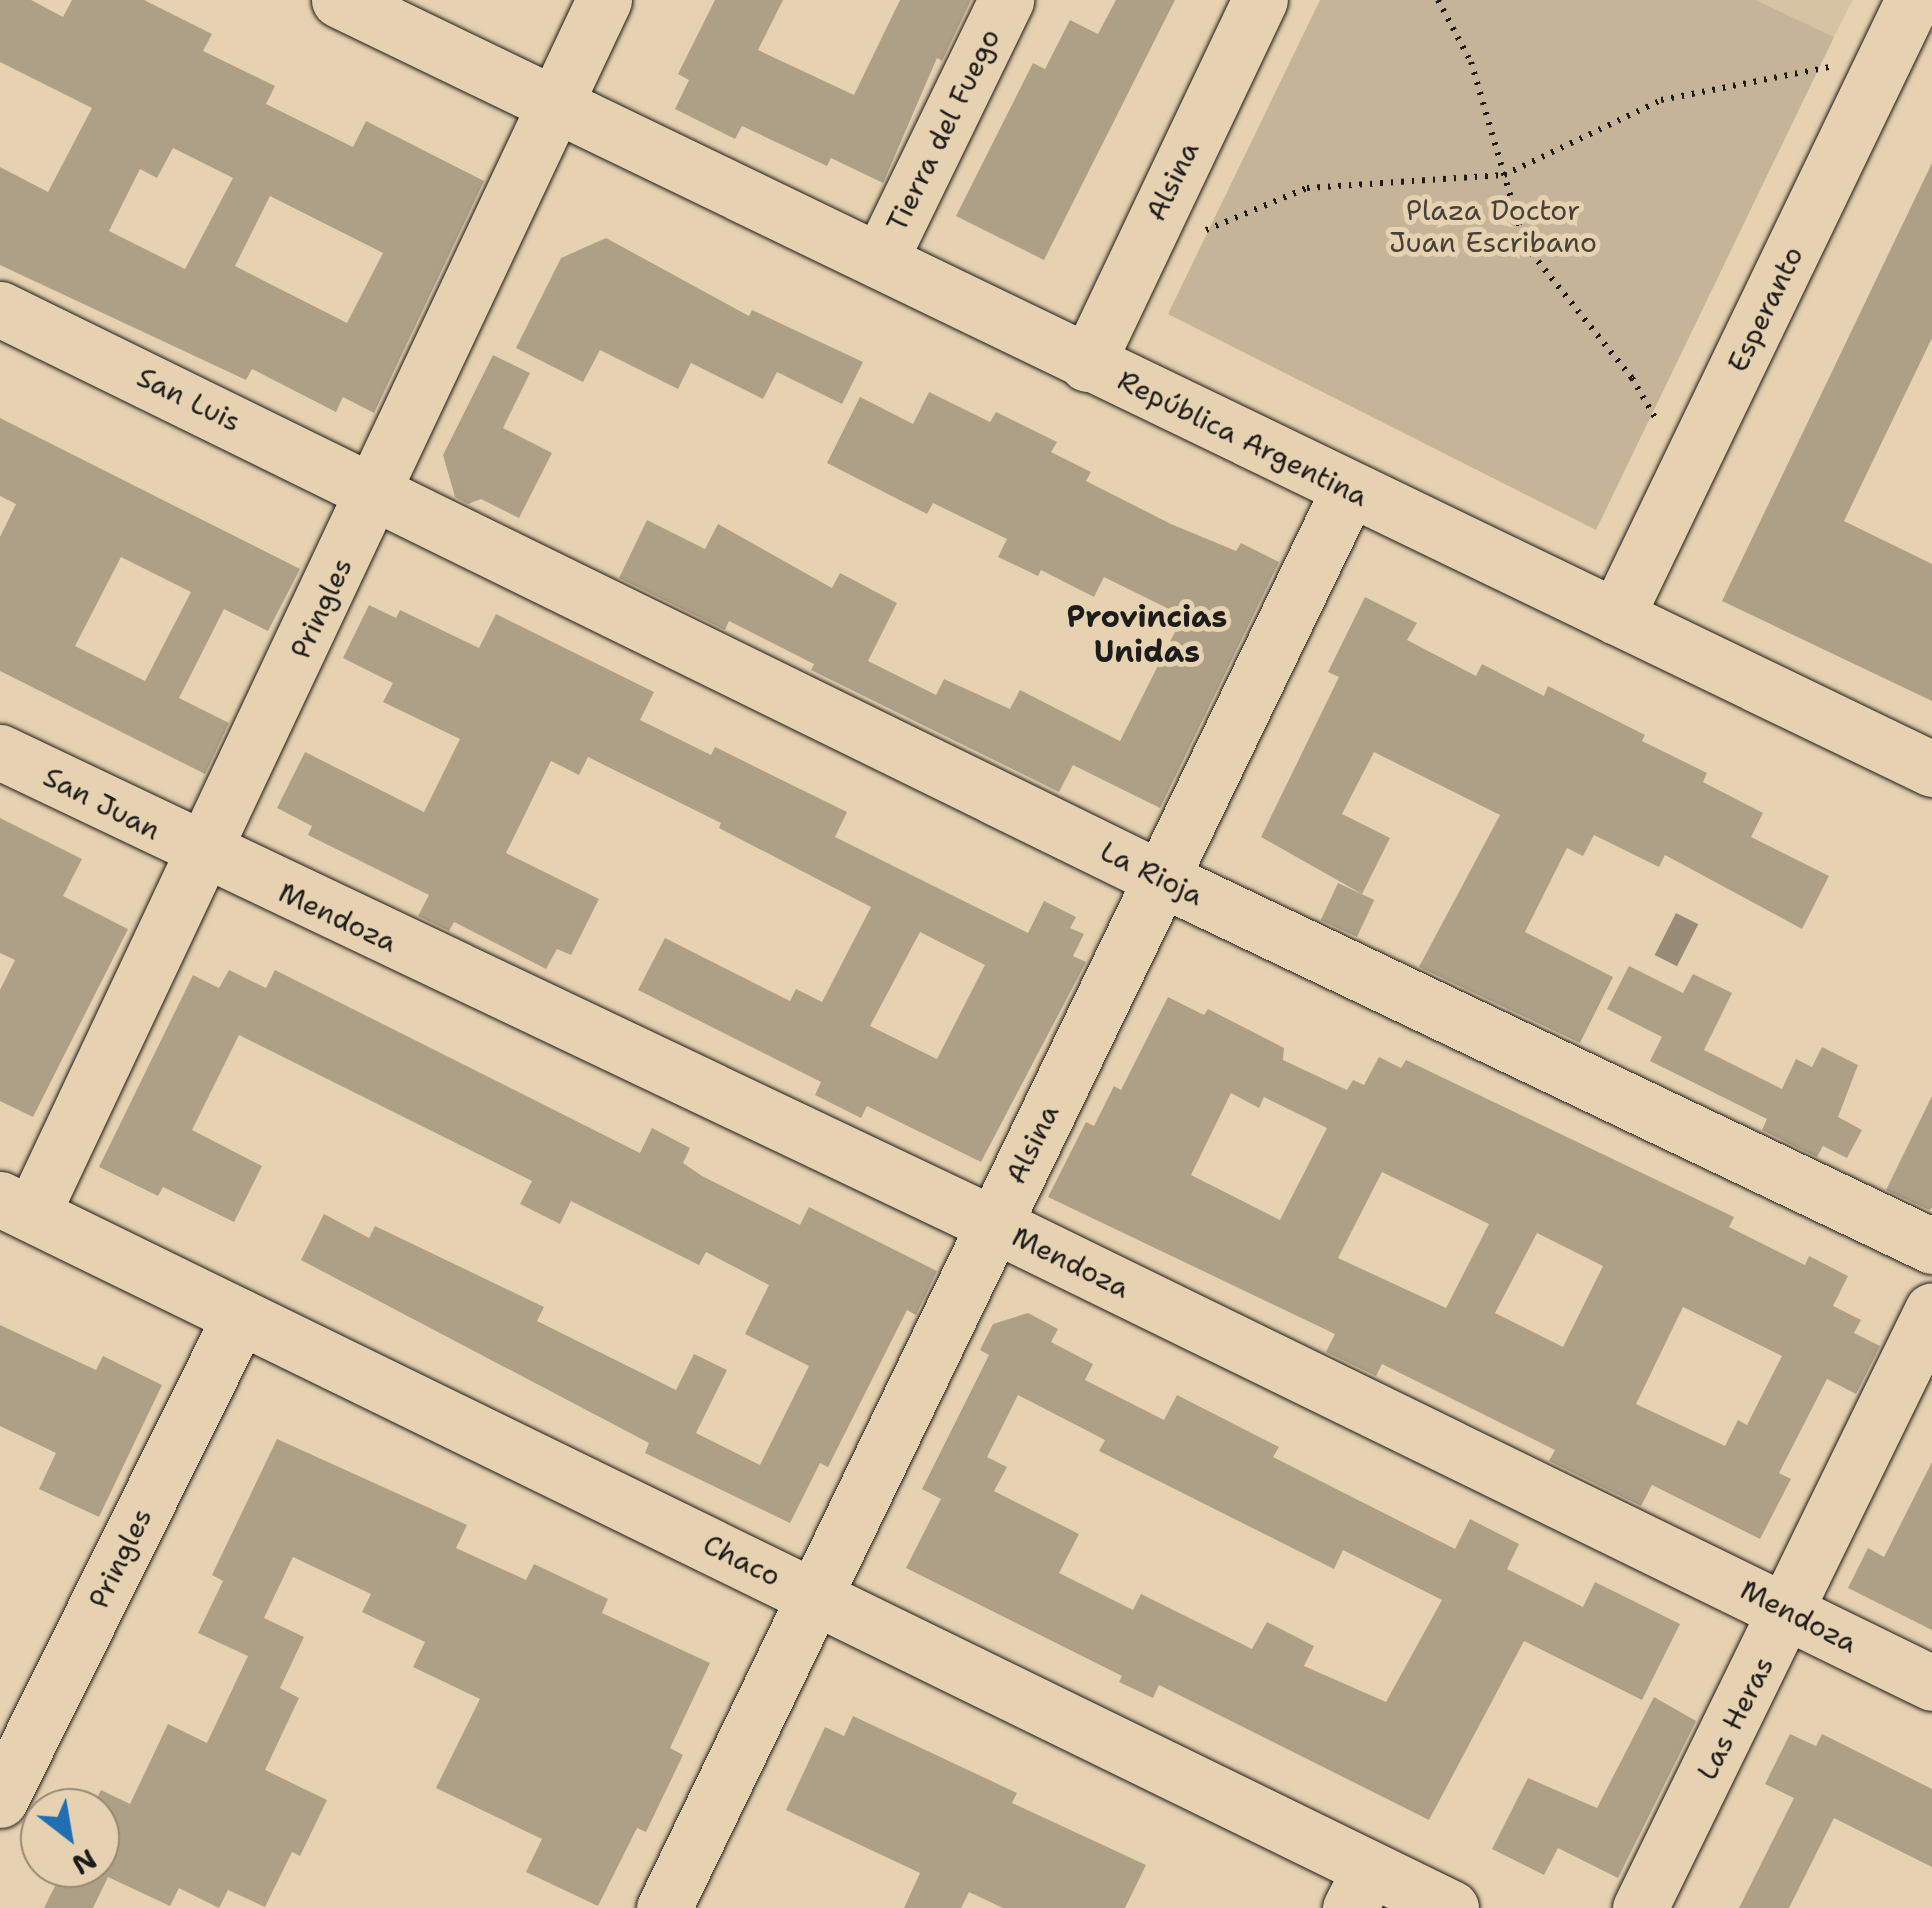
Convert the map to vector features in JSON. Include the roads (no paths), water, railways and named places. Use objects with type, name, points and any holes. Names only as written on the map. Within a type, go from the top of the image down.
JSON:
[{"type":"street","name":"República Argentina","points":[[339,0],[1932,769]]},
{"type":"street","name":"Pringles","points":[[16,1207],[204,854],[604,0]]},
{"type":"street","name":"Tierra del Fuego","points":[[880,260],[1006,0]]},
{"type":"street","name":"Alsina","points":[[1087,364],[1260,0]]},
{"type":"street","name":"Esperanto","points":[[1616,617],[1914,0]]},
{"type":"street","name":"San Luis","points":[[0,309],[377,489]]},
{"type":"street","name":"La Rioja","points":[[377,489],[1162,878],[1932,1246]]},
{"type":"street","name":"Alsina","points":[[664,1908],[1349,489]]},
{"type":"street","name":"San Juan","points":[[0,752],[204,854]]},
{"type":"street","name":"Mendoza","points":[[204,854],[993,1224],[1932,1683]]},
{"type":"street","name":"Chaco","points":[[16,1207],[814,1594],[1360,1889],[1451,1908]]},
{"type":"street","name":"Las Heras","points":[[1640,1908],[1789,1610],[1932,1310]]},
{"type":"street","name":"Pringles","points":[[0,1800],[240,1316]]},
{"type":"district","name":"Provincias Unidas","points":[[1147,634]]},
{"type":"park label","name":"Plaza Doctor Juan Escribano","points":[[1493,226]]}]
